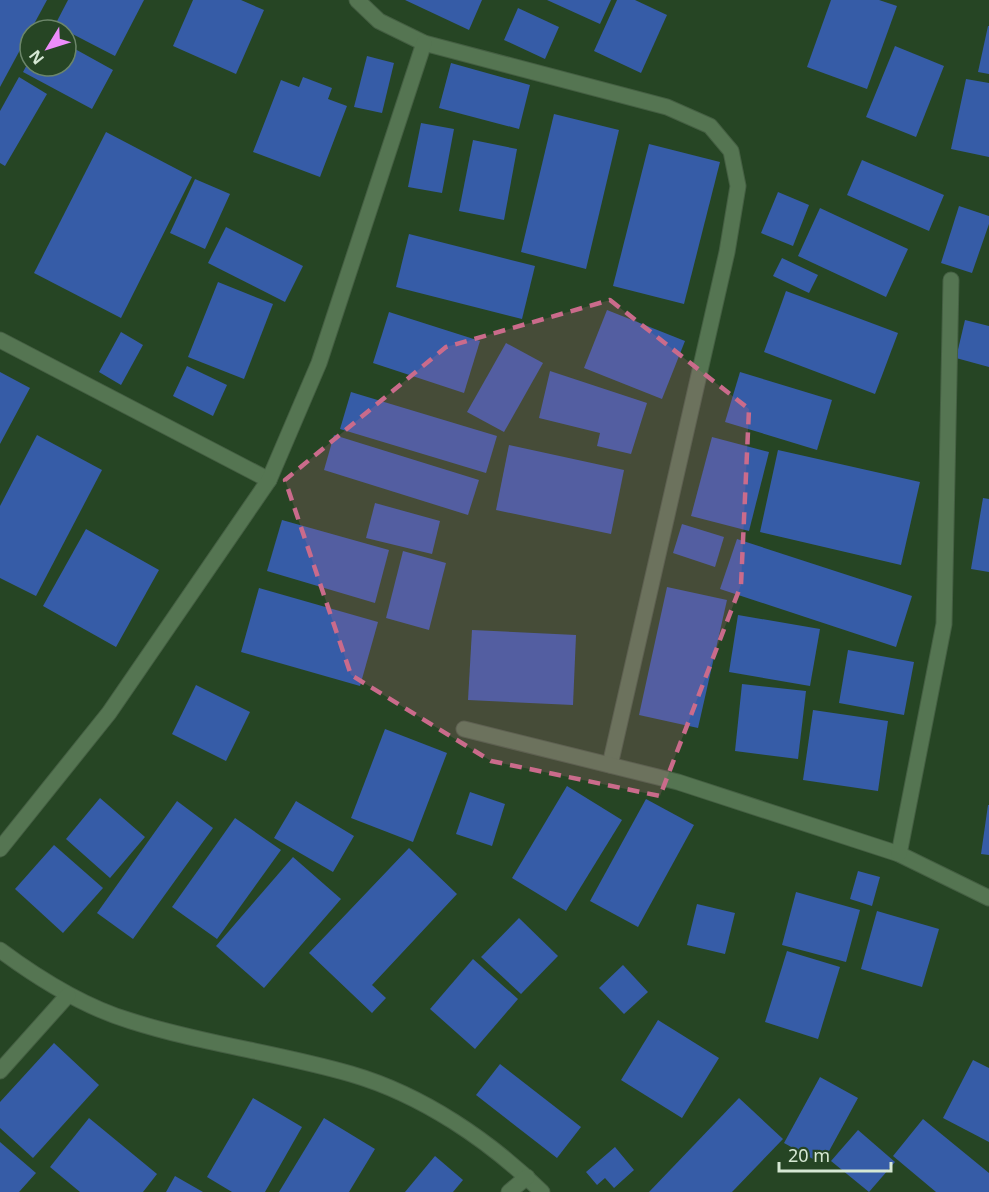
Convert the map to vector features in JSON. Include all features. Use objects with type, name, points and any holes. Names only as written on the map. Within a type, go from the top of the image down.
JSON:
[{"type":"street","points":[[357,0],[379,21],[424,43],[667,107],[710,126],[731,151],[738,186],[727,252],[610,765]]},
{"type":"street","points":[[0,849],[109,713],[269,480],[319,363],[424,43]]},
{"type":"street","points":[[899,854],[944,624],[951,280]]},
{"type":"street","points":[[0,340],[269,480]]},
{"type":"street","points":[[464,729],[678,782],[899,854],[989,898]]},
{"type":"street","points":[[0,950],[68,994],[129,1021],[352,1074],[401,1092],[447,1117],[527,1177],[543,1192]]},
{"type":"street","points":[[0,1071],[68,994]]},
{"type":"street","points":[[510,1192],[527,1177]]},
{"type":"highlighted area","points":[[610,300],[749,409],[741,585],[660,796],[491,761],[351,675],[285,480],[446,347]]},
{"type":"building","points":[[0,0],[47,0],[37,18],[18,18],[18,54],[0,87]]},
{"type":"building","points":[[68,0],[144,0],[115,56],[78,37],[78,18],[59,18]]},
{"type":"building","points":[[193,0],[241,0],[264,10],[236,74],[173,46]]},
{"type":"building","points":[[405,0],[482,0],[469,30]]},
{"type":"building","points":[[547,0],[611,0],[600,24]]},
{"type":"building","points":[[617,0],[635,0],[667,15],[641,73],[594,51]]},
{"type":"building","points":[[831,0],[879,0],[897,6],[867,89],[807,67]]},
{"type":"building","points":[[518,8],[559,27],[545,59],[504,40]]},
{"type":"building","points":[[989,26],[989,74],[978,72]]},
{"type":"building","points":[[895,46],[944,66],[916,137],[866,117]]},
{"type":"building","points":[[78,51],[113,70],[92,109],[34,78],[78,78]]},
{"type":"building","points":[[367,56],[394,63],[382,113],[354,107]]},
{"type":"building","points":[[451,63],[530,85],[519,129],[439,108]]},
{"type":"building","points":[[303,77],[332,88],[328,99],[347,106],[320,177],[253,152],[281,80],[299,87]]},
{"type":"building","points":[[18,78],[47,94],[5,166],[0,163],[0,111]]},
{"type":"building","points":[[966,79],[989,83],[989,157],[951,149]]},
{"type":"building","points":[[554,114],[619,130],[586,269],[521,252]]},
{"type":"building","points":[[421,123],[454,129],[442,193],[408,187]]},
{"type":"building","points":[[106,132],[192,177],[121,318],[34,273]]},
{"type":"building","points":[[473,140],[517,149],[504,220],[459,211]]},
{"type":"building","points":[[649,144],[720,162],[684,304],[613,286]]},
{"type":"building","points":[[862,160],[944,195],[929,231],[847,195]]},
{"type":"building","points":[[195,179],[230,194],[205,249],[170,233]]},
{"type":"building","points":[[778,192],[809,205],[793,246],[761,233]]},
{"type":"building","points":[[959,206],[989,216],[989,224],[972,273],[941,263]]},
{"type":"building","points":[[820,208],[908,249],[886,297],[798,256]]},
{"type":"building","points":[[226,227],[303,266],[285,302],[208,263]]},
{"type":"building","points":[[409,234],[535,266],[522,319],[396,287]]},
{"type":"building","points":[[782,258],[818,275],[809,293],[773,276]]},
{"type":"building","points":[[218,282],[273,304],[244,379],[188,357]]},
{"type":"building","points":[[786,291],[898,333],[875,394],[764,352]]},
{"type":"building","points":[[607,310],[685,341],[662,399],[584,368]]},
{"type":"building","points":[[389,312],[480,341],[464,393],[373,363]]},
{"type":"building","points":[[965,320],[989,326],[989,367],[956,358]]},
{"type":"building","points":[[121,332],[143,345],[121,385],[99,372]]},
{"type":"building","points":[[506,343],[543,363],[504,432],[467,412]]},
{"type":"building","points":[[187,366],[227,385],[213,416],[173,396]]},
{"type":"building","points":[[550,371],[647,403],[631,454],[597,446],[600,433],[539,418]]},
{"type":"building","points":[[0,372],[30,388],[0,444]]},
{"type":"building","points":[[740,372],[832,400],[817,450],[725,422]]},
{"type":"building","points":[[351,392],[497,436],[486,473],[340,429]]},
{"type":"building","points":[[37,435],[102,470],[36,596],[0,578],[0,506]]},
{"type":"building","points":[[334,435],[479,480],[468,515],[324,470]]},
{"type":"building","points":[[712,437],[769,452],[749,531],[691,516]]},
{"type":"building","points":[[509,445],[624,470],[611,534],[496,510]]},
{"type":"building","points":[[778,450],[920,482],[901,565],[760,532]]},
{"type":"building","points":[[983,498],[989,499],[989,572],[971,569]]},
{"type":"building","points":[[375,503],[440,521],[432,554],[366,538]]},
{"type":"building","points":[[282,520],[389,550],[375,603],[267,571]]},
{"type":"building","points":[[682,524],[724,537],[715,567],[673,553]]},
{"type":"building","points":[[86,529],[159,570],[116,647],[43,606]]},
{"type":"building","points":[[737,539],[912,596],[896,647],[720,589]]},
{"type":"building","points":[[403,551],[446,563],[429,630],[386,618]]},
{"type":"building","points":[[667,587],[727,600],[698,728],[639,715]]},
{"type":"building","points":[[259,588],[378,622],[360,686],[241,652]]},
{"type":"building","points":[[738,615],[820,629],[810,686],[729,672]]},
{"type":"building","points":[[472,630],[576,635],[573,705],[468,700]]},
{"type":"building","points":[[848,650],[914,662],[904,715],[839,703]]},
{"type":"building","points":[[742,684],[806,691],[798,759],[735,751]]},
{"type":"building","points":[[196,685],[250,712],[226,761],[172,734]]},
{"type":"building","points":[[813,710],[888,721],[878,791],[803,780]]},
{"type":"building","points":[[385,729],[447,753],[413,842],[351,818]]},
{"type":"building","points":[[567,786],[622,820],[566,911],[512,878]]},
{"type":"building","points":[[470,792],[505,804],[492,846],[456,834]]},
{"type":"building","points":[[100,798],[145,837],[110,878],[66,839]]},
{"type":"building","points":[[646,799],[694,825],[638,927],[590,901]]},
{"type":"building","points":[[177,801],[213,828],[133,939],[97,913]]},
{"type":"building","points":[[296,801],[354,836],[333,872],[274,838]]},
{"type":"building","points":[[989,805],[989,855],[981,854]]},
{"type":"building","points":[[235,818],[281,850],[217,939],[172,907]]},
{"type":"building","points":[[54,845],[103,888],[63,933],[15,889]]},
{"type":"building","points":[[409,848],[457,894],[372,985],[386,998],[372,1013],[309,953]]},
{"type":"building","points":[[293,857],[341,899],[264,988],[216,946]]},
{"type":"building","points":[[858,871],[880,877],[872,906],[850,899]]},
{"type":"building","points":[[796,892],[860,910],[846,962],[782,945]]},
{"type":"building","points":[[697,904],[735,913],[725,954],[687,945]]},
{"type":"building","points":[[877,911],[939,929],[922,987],[861,969]]},
{"type":"building","points":[[519,918],[558,956],[521,994],[481,957]]},
{"type":"building","points":[[787,951],[840,967],[818,1039],[765,1022]]},
{"type":"building","points":[[473,959],[518,999],[475,1049],[430,1009]]},
{"type":"building","points":[[623,965],[648,992],[624,1014],[599,988]]},
{"type":"building","points":[[658,1020],[719,1058],[682,1118],[621,1080]]},
{"type":"building","points":[[54,1043],[99,1085],[33,1158],[0,1128],[0,1102]]},
{"type":"building","points":[[973,1060],[989,1068],[989,1142],[943,1118]]},
{"type":"building","points":[[500,1064],[581,1127],[557,1158],[476,1095]]},
{"type":"building","points":[[820,1077],[858,1098],[822,1164],[784,1143]]},
{"type":"building","points":[[253,1098],[302,1127],[265,1192],[232,1192],[207,1177]]},
{"type":"building","points":[[739,1098],[783,1139],[732,1192],[649,1192]]},
{"type":"building","points":[[89,1118],[157,1174],[143,1192],[80,1192],[50,1167]]},
{"type":"building","points":[[324,1118],[375,1149],[349,1192],[279,1192]]},
{"type":"building","points":[[923,1119],[989,1173],[989,1192],[936,1192],[893,1156]]},
{"type":"building","points":[[858,1130],[895,1162],[869,1192],[831,1161]]},
{"type":"building","points":[[0,1142],[36,1173],[19,1192],[0,1192]]},
{"type":"building","points":[[615,1147],[634,1170],[614,1188],[605,1178],[597,1185],[586,1172]]},
{"type":"building","points":[[435,1156],[463,1180],[453,1192],[405,1192]]},
{"type":"building","points":[[175,1176],[203,1192],[166,1192]]}]
